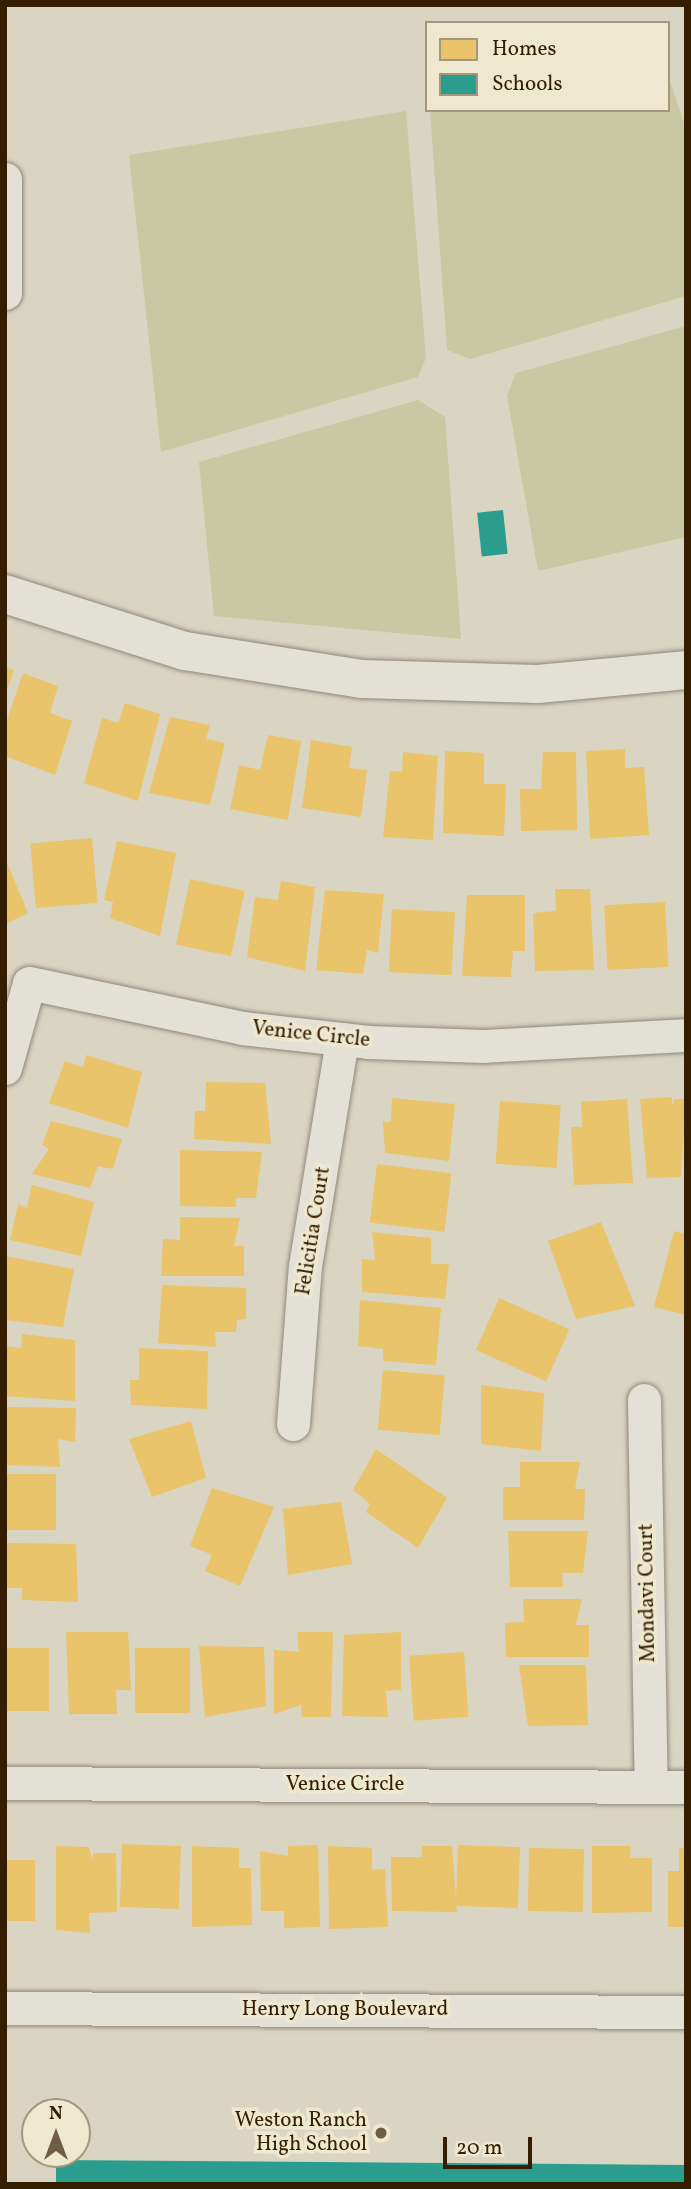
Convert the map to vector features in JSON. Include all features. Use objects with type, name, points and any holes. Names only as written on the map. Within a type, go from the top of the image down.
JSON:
[{"type":"street","points":[[5,179],[5,293]]},
{"type":"street","points":[[5,594],[185,650],[362,679],[538,684],[686,670]]},
{"type":"street","name":"Venice Circle","points":[[5,1068],[29,983],[133,1008],[342,1039],[482,1046],[686,1035]]},
{"type":"street","name":"Felicitia Court","points":[[293,1424],[305,1266],[342,1039]]},
{"type":"street","name":"Mondavi Court","points":[[644,1400],[651,1787]]},
{"type":"street","name":"Venice Circle","points":[[5,1783],[686,1787]]},
{"type":"street","name":"Henry Long Boulevard","points":[[5,2008],[686,2012]]},
{"type":"green space","points":[[670,81],[686,129],[686,296],[470,359],[447,350],[430,112],[670,112]]},
{"type":"green space","points":[[406,111],[426,358],[418,377],[161,452],[129,155]]},
{"type":"green space","points":[[686,326],[686,537],[538,571],[507,396],[516,373]]},
{"type":"green space","points":[[418,400],[445,417],[461,639],[214,616],[199,462]]},
{"type":"building: Homes","points":[[5,667],[14,670],[6,693],[5,693]]},
{"type":"building: Homes","points":[[23,673],[58,686],[50,713],[72,721],[55,775],[5,756],[5,726]]},
{"type":"building: Homes","points":[[125,703],[160,714],[138,801],[84,783],[102,718],[118,723]]},
{"type":"building: Homes","points":[[170,717],[210,725],[206,739],[225,743],[210,805],[149,793]]},
{"type":"building: Homes","points":[[268,735],[301,741],[288,820],[230,809],[239,765],[260,770]]},
{"type":"building: Homes","points":[[311,740],[352,747],[349,768],[367,770],[361,817],[302,808]]},
{"type":"building: Homes","points":[[625,749],[625,768],[644,767],[649,835],[590,839],[586,751]]},
{"type":"building: Homes","points":[[445,751],[484,753],[484,784],[506,784],[504,836],[443,833]]},
{"type":"building: Homes","points":[[403,752],[438,756],[433,840],[383,837],[390,771],[402,772]]},
{"type":"building: Homes","points":[[543,752],[576,752],[577,830],[521,831],[520,789],[541,789]]},
{"type":"building: Homes","points":[[92,838],[98,903],[36,908],[30,843]]},
{"type":"building: Homes","points":[[117,841],[176,853],[160,936],[110,918],[113,902],[104,900]]},
{"type":"building: Homes","points":[[5,858],[28,913],[5,924]]},
{"type":"building: Homes","points":[[190,879],[245,891],[231,956],[176,945]]},
{"type":"building: Homes","points":[[281,881],[315,887],[305,971],[247,957],[255,897],[278,900]]},
{"type":"building: Homes","points":[[555,889],[590,889],[594,970],[535,971],[533,913],[556,911]]},
{"type":"building: Homes","points":[[325,890],[384,894],[378,953],[367,950],[363,974],[316,970]]},
{"type":"building: Homes","points":[[467,895],[525,895],[525,951],[513,951],[511,977],[462,976]]},
{"type":"building: Homes","points":[[665,902],[668,967],[607,970],[604,905]]},
{"type":"building: Homes","points":[[392,909],[455,912],[452,975],[389,972]]},
{"type":"building: Homes","points":[[86,1055],[142,1072],[128,1128],[49,1103],[65,1061],[83,1067]]},
{"type":"building: Homes","points":[[206,1082],[265,1083],[271,1144],[194,1139],[195,1111],[205,1111]]},
{"type":"building: Homes","points":[[672,1097],[672,1107],[674,1099],[686,1099],[681,1177],[647,1178],[640,1099]]},
{"type":"building: Homes","points":[[392,1098],[455,1104],[449,1161],[385,1153],[383,1122],[391,1122]]},
{"type":"building: Homes","points":[[627,1099],[633,1183],[574,1185],[571,1127],[582,1127],[581,1102]]},
{"type":"building: Homes","points":[[500,1101],[561,1105],[556,1168],[496,1164]]},
{"type":"building: Homes","points":[[51,1121],[122,1139],[113,1169],[98,1166],[90,1188],[32,1174],[49,1149],[42,1145]]},
{"type":"building: Homes","points":[[180,1150],[262,1152],[256,1198],[236,1198],[236,1207],[180,1206]]},
{"type":"building: Homes","points":[[377,1164],[451,1173],[444,1232],[370,1223]]},
{"type":"building: Homes","points":[[32,1185],[94,1202],[81,1256],[10,1240],[18,1204],[27,1208]]},
{"type":"building: Homes","points":[[180,1217],[240,1218],[234,1246],[244,1246],[244,1276],[161,1276],[163,1239],[180,1240]]},
{"type":"building: Homes","points":[[601,1222],[635,1306],[576,1319],[548,1241]]},
{"type":"building: Homes","points":[[674,1231],[686,1234],[686,1315],[654,1307]]},
{"type":"building: Homes","points":[[372,1232],[431,1238],[431,1264],[449,1264],[445,1299],[362,1292],[362,1259],[375,1260]]},
{"type":"building: Homes","points":[[5,1256],[74,1269],[63,1327],[5,1320]]},
{"type":"building: Homes","points":[[162,1285],[246,1288],[246,1319],[237,1320],[236,1332],[215,1332],[216,1347],[158,1343]]},
{"type":"building: Homes","points":[[499,1298],[569,1329],[546,1381],[476,1350]]},
{"type":"building: Homes","points":[[360,1300],[441,1308],[436,1365],[383,1361],[383,1349],[358,1346]]},
{"type":"building: Homes","points":[[22,1334],[75,1340],[75,1401],[5,1396],[5,1346],[21,1348]]},
{"type":"building: Homes","points":[[139,1348],[208,1351],[207,1409],[131,1405],[130,1380],[139,1380]]},
{"type":"building: Homes","points":[[383,1370],[445,1375],[440,1435],[378,1430]]},
{"type":"building: Homes","points":[[481,1385],[544,1393],[541,1451],[481,1444]]},
{"type":"building: Homes","points":[[5,1407],[76,1408],[75,1442],[58,1439],[60,1467],[5,1465]]},
{"type":"building: Homes","points":[[191,1421],[206,1478],[152,1497],[129,1439]]},
{"type":"building: Homes","points":[[376,1449],[447,1498],[418,1548],[366,1512],[370,1504],[353,1490]]},
{"type":"building: Homes","points":[[520,1462],[580,1462],[575,1489],[585,1489],[584,1520],[503,1520],[503,1487],[520,1487]]},
{"type":"building: Homes","points":[[5,1474],[56,1474],[56,1530],[5,1530]]},
{"type":"building: Homes","points":[[212,1488],[274,1507],[240,1586],[205,1571],[212,1555],[190,1546]]},
{"type":"building: Homes","points":[[341,1502],[352,1564],[288,1575],[283,1509]]},
{"type":"building: Homes","points":[[508,1531],[588,1531],[583,1573],[562,1573],[563,1587],[510,1587]]},
{"type":"building: Homes","points":[[5,1543],[76,1544],[78,1602],[22,1600],[22,1588],[5,1588]]},
{"type":"building: Homes","points":[[523,1599],[582,1599],[576,1625],[589,1625],[589,1657],[506,1657],[505,1623],[524,1622]]},
{"type":"building: Homes","points":[[66,1632],[128,1632],[131,1690],[116,1690],[117,1714],[69,1714]]},
{"type":"building: Homes","points":[[297,1632],[333,1632],[331,1717],[302,1717],[301,1705],[274,1714],[274,1650],[299,1652]]},
{"type":"building: Homes","points":[[401,1632],[401,1690],[386,1691],[388,1717],[342,1716],[344,1635]]},
{"type":"building: Homes","points":[[199,1646],[264,1647],[266,1706],[205,1717]]},
{"type":"building: Homes","points":[[5,1648],[49,1648],[49,1711],[5,1711]]},
{"type":"building: Homes","points":[[135,1648],[190,1648],[190,1713],[135,1713]]},
{"type":"building: Homes","points":[[464,1652],[469,1717],[414,1721],[409,1656]]},
{"type":"building: Homes","points":[[519,1665],[586,1665],[588,1725],[528,1726]]},
{"type":"building: Homes","points":[[122,1844],[181,1846],[179,1909],[120,1907]]},
{"type":"building: Homes","points":[[318,1845],[320,1927],[284,1928],[284,1911],[261,1911],[260,1851],[288,1856],[288,1846]]},
{"type":"building: Homes","points":[[458,1845],[520,1847],[518,1908],[456,1906]]},
{"type":"building: Homes","points":[[56,1846],[89,1847],[93,1861],[93,1853],[116,1853],[117,1912],[89,1913],[90,1933],[56,1930]]},
{"type":"building: Homes","points":[[192,1846],[239,1848],[239,1868],[251,1868],[252,1925],[192,1927]]},
{"type":"building: Homes","points":[[328,1846],[372,1848],[372,1870],[385,1869],[388,1927],[329,1929]]},
{"type":"building: Homes","points":[[422,1846],[452,1846],[457,1912],[392,1911],[391,1857],[422,1857]]},
{"type":"building: Homes","points":[[592,1846],[631,1846],[630,1858],[652,1858],[652,1912],[592,1913]]},
{"type":"building: Homes","points":[[529,1848],[584,1849],[583,1912],[528,1911]]},
{"type":"building: Homes","points":[[679,1848],[686,1848],[686,1927],[668,1927],[668,1871],[679,1871]]},
{"type":"building: Homes","points":[[5,1860],[35,1860],[35,1921],[5,1921]]},
{"type":"building: Schools","points":[[503,510],[508,554],[482,556],[477,513]]},
{"type":"building: Schools","points":[[91,2160],[686,2165],[686,2184],[56,2184],[56,2168],[91,2168]]},
{"type":"place","name":"Weston Ranch High School","points":[[381,2133]]}]
